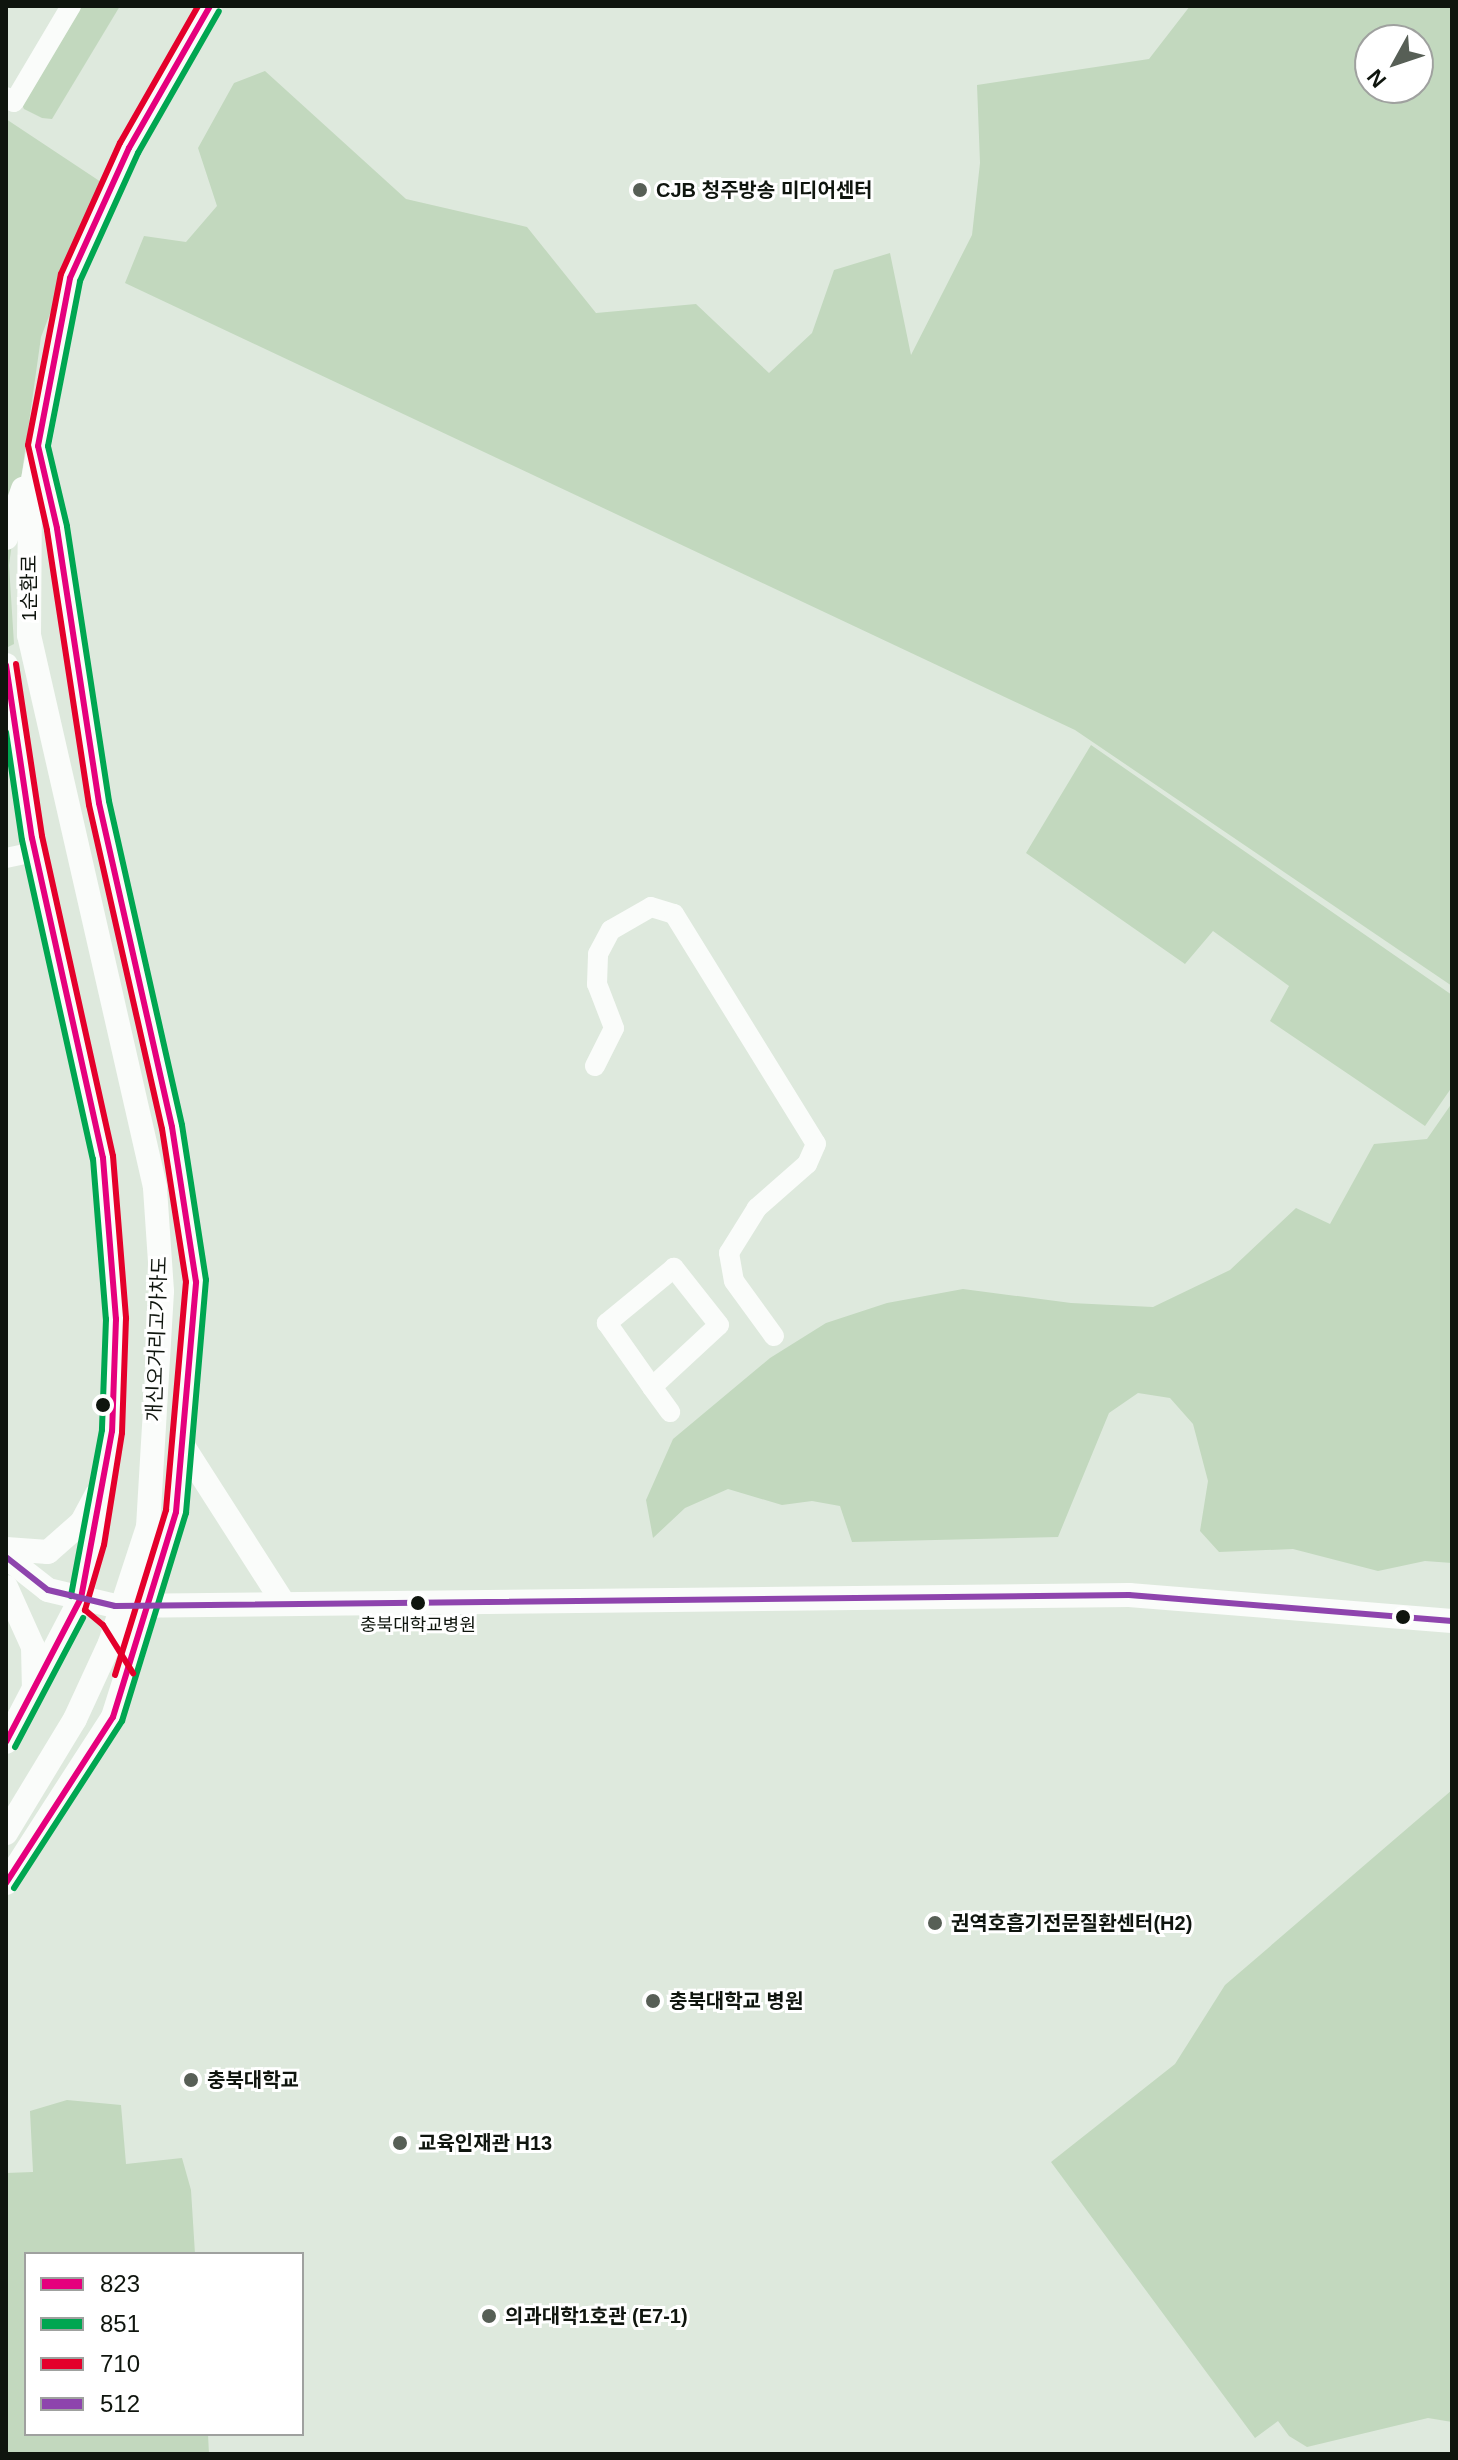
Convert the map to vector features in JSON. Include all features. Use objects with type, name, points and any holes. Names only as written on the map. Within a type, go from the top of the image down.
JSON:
[{"type":"main road","name":"1순환로","points":[[29,635],[30,496],[70,278],[129,148],[210,6]]},
{"type":"main road","name":"1순환로","points":[[6,1883],[113,1717],[149,1604],[176,1512],[196,1282],[172,1127],[99,803],[57,528],[38,446]]},
{"type":"main road","points":[[6,538],[38,446]]},
{"type":"main road","name":"개신오거리고가차도","points":[[6,1833],[75,1719],[110,1643],[148,1527],[162,1291],[155,1187],[29,635]]},
{"type":"main road","points":[[6,665],[35,852],[103,1158],[116,1319],[112,1431],[81,1598],[33,1697],[6,1742]]},
{"type":"main road","points":[[183,1446],[282,1601]]},
{"type":"main road","points":[[6,1549],[28,1554],[62,1543],[82,1522],[103,1483]]},
{"type":"main road","points":[[6,1557],[48,1590],[115,1606],[282,1601],[627,1604],[1129,1595],[1452,1621]]},
{"type":"main road","points":[[6,1587],[33,1647],[33,1697]]},
{"type":"street","points":[[10,99],[71,6]]},
{"type":"street","points":[[6,858],[35,852]]},
{"type":"street","points":[[595,1066],[614,1028],[597,984],[598,954],[611,930],[651,907],[674,914],[816,1144],[807,1164],[757,1208],[729,1253],[734,1281],[774,1336]]},
{"type":"street","points":[[652,1387],[719,1325],[674,1268],[607,1323],[652,1387],[670,1412]]},
{"type":"green space","points":[[75,6],[120,6],[52,119],[42,118],[24,109],[19,99]]},
{"type":"green space","points":[[1190,6],[1452,6],[1452,986],[1075,730],[125,283],[144,236],[186,242],[217,206],[198,148],[234,83],[265,71],[406,199],[527,227],[596,313],[696,304],[769,373],[812,333],[834,270],[890,253],[911,355],[972,235],[980,163],[977,85],[1149,59]]},
{"type":"green space","points":[[6,119],[101,182],[41,337],[9,565],[14,644],[6,648]]},
{"type":"green space","points":[[1091,745],[1452,995],[1452,1087],[1425,1126],[1270,1021],[1289,986],[1213,931],[1185,964],[1026,853]]},
{"type":"green space","points":[[1452,1103],[1452,1563],[1425,1561],[1378,1571],[1293,1549],[1219,1552],[1200,1531],[1208,1481],[1193,1424],[1170,1398],[1138,1393],[1109,1413],[1058,1537],[852,1542],[840,1506],[812,1501],[782,1505],[728,1489],[685,1508],[653,1538],[646,1500],[673,1439],[770,1358],[826,1323],[887,1303],[963,1289],[1071,1303],[1153,1307],[1230,1270],[1296,1208],[1330,1224],[1374,1144],[1427,1139]]},
{"type":"green space","points":[[1452,1790],[1452,2422],[1428,2418],[1307,2447],[1289,2436],[1278,2421],[1255,2438],[1051,2162],[1175,2064],[1225,1985]]},
{"type":"green space","points":[[67,2100],[121,2105],[126,2164],[182,2158],[191,2190],[195,2252],[24,2252],[24,2436],[208,2436],[209,2454],[6,2454],[6,2173],[33,2172],[30,2111]]},
{"type":"transit line","name":"710","points":[[115,1675],[166,1510],[186,1282],[162,1129],[89,805],[47,530],[28,445],[61,274],[120,143],[198,6]]},
{"type":"transit line","name":"823","points":[[6,1883],[113,1717],[176,1512],[196,1282],[172,1127],[99,803],[57,528],[38,446],[70,278],[129,148],[210,6]]},
{"type":"transit line","name":"851","points":[[14,1888],[122,1721],[186,1513],[206,1280],[182,1125],[109,801],[67,526],[48,446],[80,281],[138,153],[219,11]]},
{"type":"transit line","name":"710","points":[[16,664],[42,836],[113,1156],[126,1318],[122,1433],[104,1545],[85,1610],[103,1625],[133,1673]]},
{"type":"transit line","name":"823","points":[[6,665],[32,838],[103,1158],[116,1319],[112,1431],[81,1598],[6,1742]]},
{"type":"transit line","name":"851","points":[[6,732],[22,840],[93,1159],[106,1319],[102,1430],[71,1596]]},
{"type":"transit line","name":"512","points":[[6,1557],[48,1590],[115,1606],[1129,1595],[1452,1621]]},
{"type":"transit line","name":"851","points":[[15,1747],[83,1618]]},
{"type":"place","name":"CJB 청주방송 미디어센터","points":[[640,190]]},
{"type":"place","name":"충북대학교병원","points":[[418,1603]]},
{"type":"place","name":"권역호흡기전문질환센터(H2)","points":[[935,1923]]},
{"type":"place","name":"충북대학교 병원","points":[[653,2001]]},
{"type":"place","name":"충북대학교","points":[[191,2080]]},
{"type":"place","name":"교육인재관 H13","points":[[400,2143]]},
{"type":"place","name":"의과대학1호관 (E7-1)","points":[[489,2316]]}]
